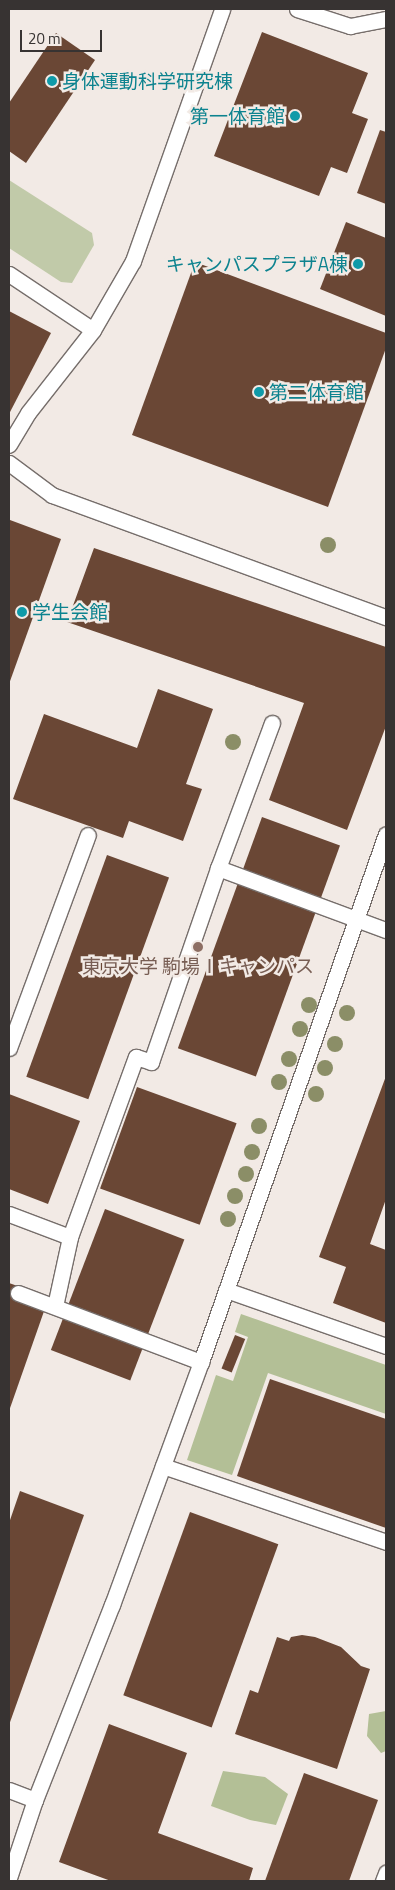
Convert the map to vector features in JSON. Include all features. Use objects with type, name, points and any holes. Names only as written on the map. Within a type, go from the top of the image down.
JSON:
[{"type":"lane","points":[[9,445],[28,413],[93,330],[133,261],[222,9]]},
{"type":"lane","points":[[297,9],[350,26],[386,19]]},
{"type":"lane","points":[[9,274],[93,330]]},
{"type":"lane","points":[[9,463],[52,495],[386,618]]},
{"type":"lane","points":[[55,1306],[70,1237],[136,1057],[151,1062],[218,868],[272,723]]},
{"type":"lane","points":[[9,1878],[36,1800],[112,1605],[201,1362],[386,834]]},
{"type":"lane","points":[[9,1048],[88,835]]},
{"type":"lane","points":[[218,868],[386,930]]},
{"type":"lane","points":[[9,1214],[70,1237]]},
{"type":"lane","points":[[226,1290],[386,1346]]},
{"type":"lane","points":[[18,1292],[201,1362]]},
{"type":"lane","points":[[163,1466],[386,1542]]},
{"type":"lane","points":[[9,1790],[36,1800]]},
{"type":"lane","points":[[383,1881],[386,1873]]},
{"type":"green space","points":[[9,180],[92,233],[94,245],[72,283],[61,282],[9,248]]},
{"type":"green space","points":[[241,1314],[386,1365],[386,1414],[268,1373],[232,1475],[187,1460],[216,1375],[233,1381],[248,1337],[235,1332]]},
{"type":"green space","points":[[386,1711],[386,1751],[381,1753],[367,1736],[369,1714]]},
{"type":"green space","points":[[223,1771],[265,1777],[288,1794],[276,1825],[250,1820],[211,1806]]},
{"type":"building","name":"第一体育館","points":[[262,32],[368,73],[352,113],[368,119],[347,173],[331,167],[319,196],[214,156]]},
{"type":"building","name":"身体運動科学研究棟","points":[[56,33],[95,60],[26,163],[9,151],[9,103]]},
{"type":"building","points":[[380,130],[386,132],[386,204],[357,193]]},
{"type":"building","name":"キャンパスプラザA棟","points":[[346,222],[386,238],[386,316],[320,289]]},
{"type":"building","name":"第二体育館","points":[[195,262],[386,333],[386,348],[328,507],[132,435]]},
{"type":"building","points":[[9,311],[51,333],[9,414]]},
{"type":"building","name":"学生会館","points":[[10,520],[61,539],[9,684],[9,523]]},
{"type":"building","points":[[94,548],[386,647],[386,726],[347,830],[269,800],[304,703],[67,622]]},
{"type":"building","points":[[158,689],[213,709],[186,784],[202,789],[183,841],[129,821],[123,838],[13,799],[44,714],[137,748]]},
{"type":"building","points":[[262,817],[340,845],[256,1077],[178,1048]]},
{"type":"building","points":[[107,855],[169,878],[88,1099],[26,1077]]},
{"type":"building","points":[[386,1076],[386,1199],[370,1244],[386,1250],[386,1323],[333,1303],[346,1267],[319,1257]]},
{"type":"building","points":[[137,1087],[237,1123],[200,1225],[100,1188]]},
{"type":"building","points":[[9,1094],[80,1121],[48,1204],[9,1189]]},
{"type":"building","points":[[105,1209],[184,1239],[130,1380],[51,1350]]},
{"type":"building","points":[[9,1283],[49,1297],[9,1411]]},
{"type":"building","points":[[235,1335],[245,1339],[232,1372],[222,1368]]},
{"type":"building","points":[[270,1379],[386,1419],[386,1528],[237,1476]]},
{"type":"building","points":[[20,1491],[84,1515],[9,1725],[9,1523]]},
{"type":"building","points":[[190,1512],[278,1544],[212,1727],[123,1695]]},
{"type":"building","points":[[302,1635],[315,1637],[341,1647],[361,1666],[370,1669],[337,1769],[235,1734],[250,1690],[258,1693],[277,1637],[289,1641],[291,1637]]},
{"type":"building","points":[[109,1724],[187,1753],[158,1833],[253,1868],[249,1881],[111,1881],[59,1862]]},
{"type":"building","points":[[304,1773],[378,1800],[349,1881],[265,1881]]},
{"type":"place","name":"身体運動科学研究棟","points":[[52,81]]},
{"type":"place","name":"第一体育館","points":[[295,116]]},
{"type":"place","name":"キャンパスプラザA棟","points":[[358,264]]},
{"type":"place","name":"第二体育館","points":[[259,392]]},
{"type":"place","name":"学生会館","points":[[22,612]]},
{"type":"place","name":"東京大学 駒場Ⅰキャンパス","points":[[198,947]]}]
